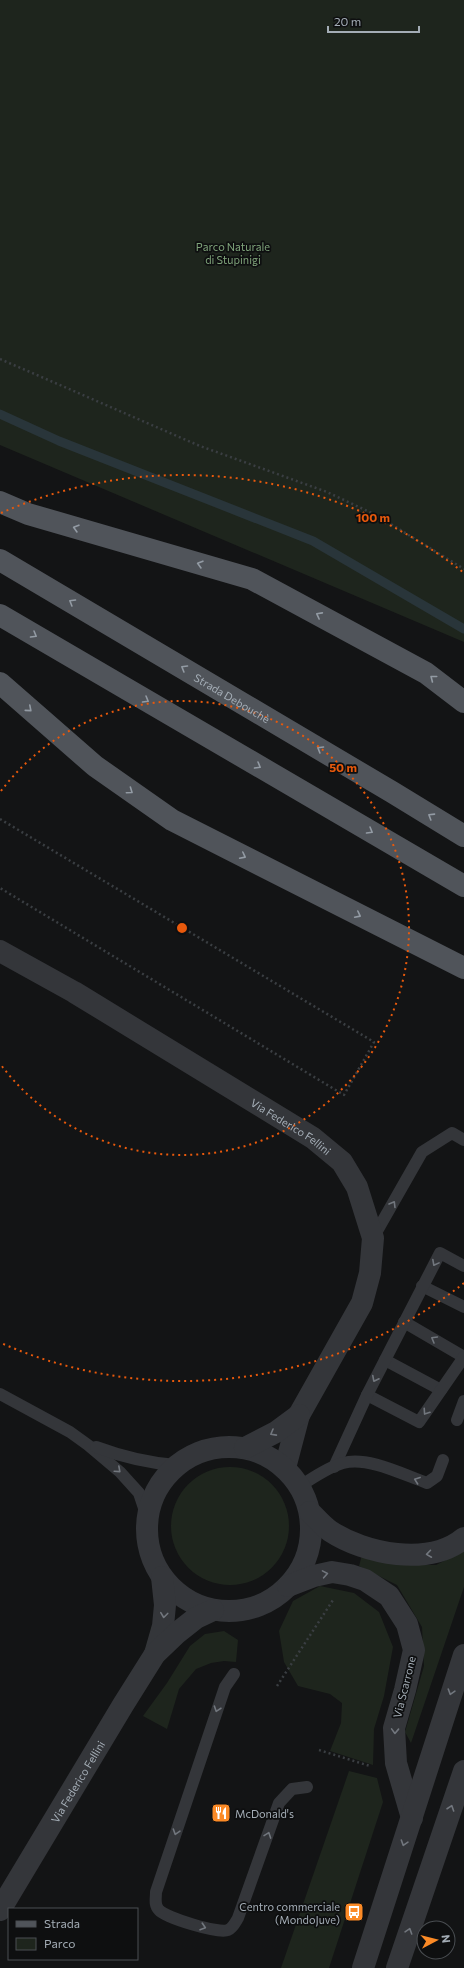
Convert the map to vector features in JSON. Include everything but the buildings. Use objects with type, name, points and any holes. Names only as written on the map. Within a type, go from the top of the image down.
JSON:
[{"type":"main road","points":[[0,502],[28,514],[252,579],[426,672],[464,702]]},
{"type":"main road","name":"Strada Debouchè","points":[[0,560],[464,836]]},
{"type":"main road","points":[[0,615],[464,886]]},
{"type":"main road","points":[[0,683],[95,766],[172,820],[464,968]]},
{"type":"street","name":"Via Federico Fellini","points":[[0,951],[74,992],[313,1138],[342,1162],[357,1187],[373,1238],[370,1273],[362,1302],[299,1415],[285,1468]]},
{"type":"street","name":"Via Federico Fellini","points":[[245,1448],[276,1432],[299,1415]]},
{"type":"street","points":[[221,1446],[245,1448],[273,1459],[285,1468],[300,1486],[310,1512],[312,1532],[308,1552],[300,1570],[288,1586],[272,1599],[250,1608],[225,1611],[213,1610],[194,1603],[176,1592],[162,1577],[153,1559],[148,1540],[148,1520],[152,1499],[162,1481],[176,1466],[197,1452],[221,1446]]},
{"type":"street","points":[[310,1512],[329,1531],[359,1545],[411,1556],[435,1553],[464,1538]]},
{"type":"street","name":"Via Scarrone","points":[[288,1586],[314,1576],[332,1572],[350,1575],[365,1580],[389,1596],[408,1624],[414,1650],[406,1690],[394,1728],[396,1763],[412,1818]]},
{"type":"street","name":"Via Federico Fellini","points":[[156,1654],[163,1626],[165,1605],[162,1577]]},
{"type":"street","name":"Via Federico Fellini","points":[[0,1910],[123,1705],[156,1654],[196,1618],[213,1610]]},
{"type":"street","points":[[363,1968],[464,1655]]},
{"type":"street","points":[[397,1968],[464,1771]]},
{"type":"lane","points":[[373,1238],[422,1152],[452,1133],[464,1140]]},
{"type":"lane","points":[[334,1467],[367,1395],[440,1253],[464,1266]]},
{"type":"lane","points":[[422,1286],[464,1307]]},
{"type":"lane","points":[[367,1395],[419,1422],[464,1357],[404,1322]]},
{"type":"lane","points":[[385,1360],[441,1390]]},
{"type":"lane","points":[[0,1394],[70,1432],[120,1472],[139,1493],[148,1520]]},
{"type":"lane","points":[[457,1420],[464,1401]]},
{"type":"lane","points":[[88,1445],[126,1458],[151,1464],[176,1466]]},
{"type":"lane","points":[[300,1486],[344,1462],[363,1462],[382,1466],[427,1483],[437,1476],[443,1460]]},
{"type":"lane","points":[[234,1674],[224,1687],[156,1892],[155,1903],[159,1910],[167,1915],[218,1932],[228,1930],[233,1927],[238,1918],[279,1803],[292,1789],[307,1788]]},
{"type":"path","points":[[0,359],[200,446],[327,492],[376,515],[464,569]]},
{"type":"path","points":[[0,819],[374,1042],[344,1095],[0,888]]},
{"type":"path","points":[[277,1686],[350,1575]]},
{"type":"path","points":[[319,1750],[371,1766]]},
{"type":"green space","name":"Parco Naturale di Stupinigi","points":[[0,0],[464,0],[464,642],[0,445]]},
{"type":"green space","points":[[230,1467],[241,1468],[263,1477],[279,1493],[288,1515],[288,1537],[279,1559],[263,1575],[241,1584],[230,1585],[219,1584],[197,1575],[181,1559],[172,1537],[171,1526],[172,1515],[181,1493],[197,1477],[219,1468]]},
{"type":"green space","points":[[464,1551],[464,1587],[411,1743],[405,1732],[424,1666],[422,1627],[397,1585],[359,1566],[362,1555],[398,1565],[436,1565]]},
{"type":"green space","points":[[320,1586],[354,1593],[379,1612],[393,1647],[384,1696],[374,1729],[373,1765],[330,1751],[341,1723],[342,1703],[330,1694],[298,1686],[284,1662],[279,1631],[293,1601]]},
{"type":"green space","points":[[224,1631],[238,1640],[236,1662],[224,1661],[211,1663],[196,1669],[179,1689],[167,1729],[143,1716],[167,1683],[190,1646],[205,1634]]},
{"type":"green space","points":[[349,1771],[377,1778],[383,1802],[329,1968],[281,1968]]},
{"type":"waterway","points":[[0,414],[59,441],[313,541],[464,629]]},
{"type":"place","name":"McDonald's","points":[[221,1813]]},
{"type":"place","name":"Centro commerciale (MondoJuve)","points":[[354,1912]]}]
